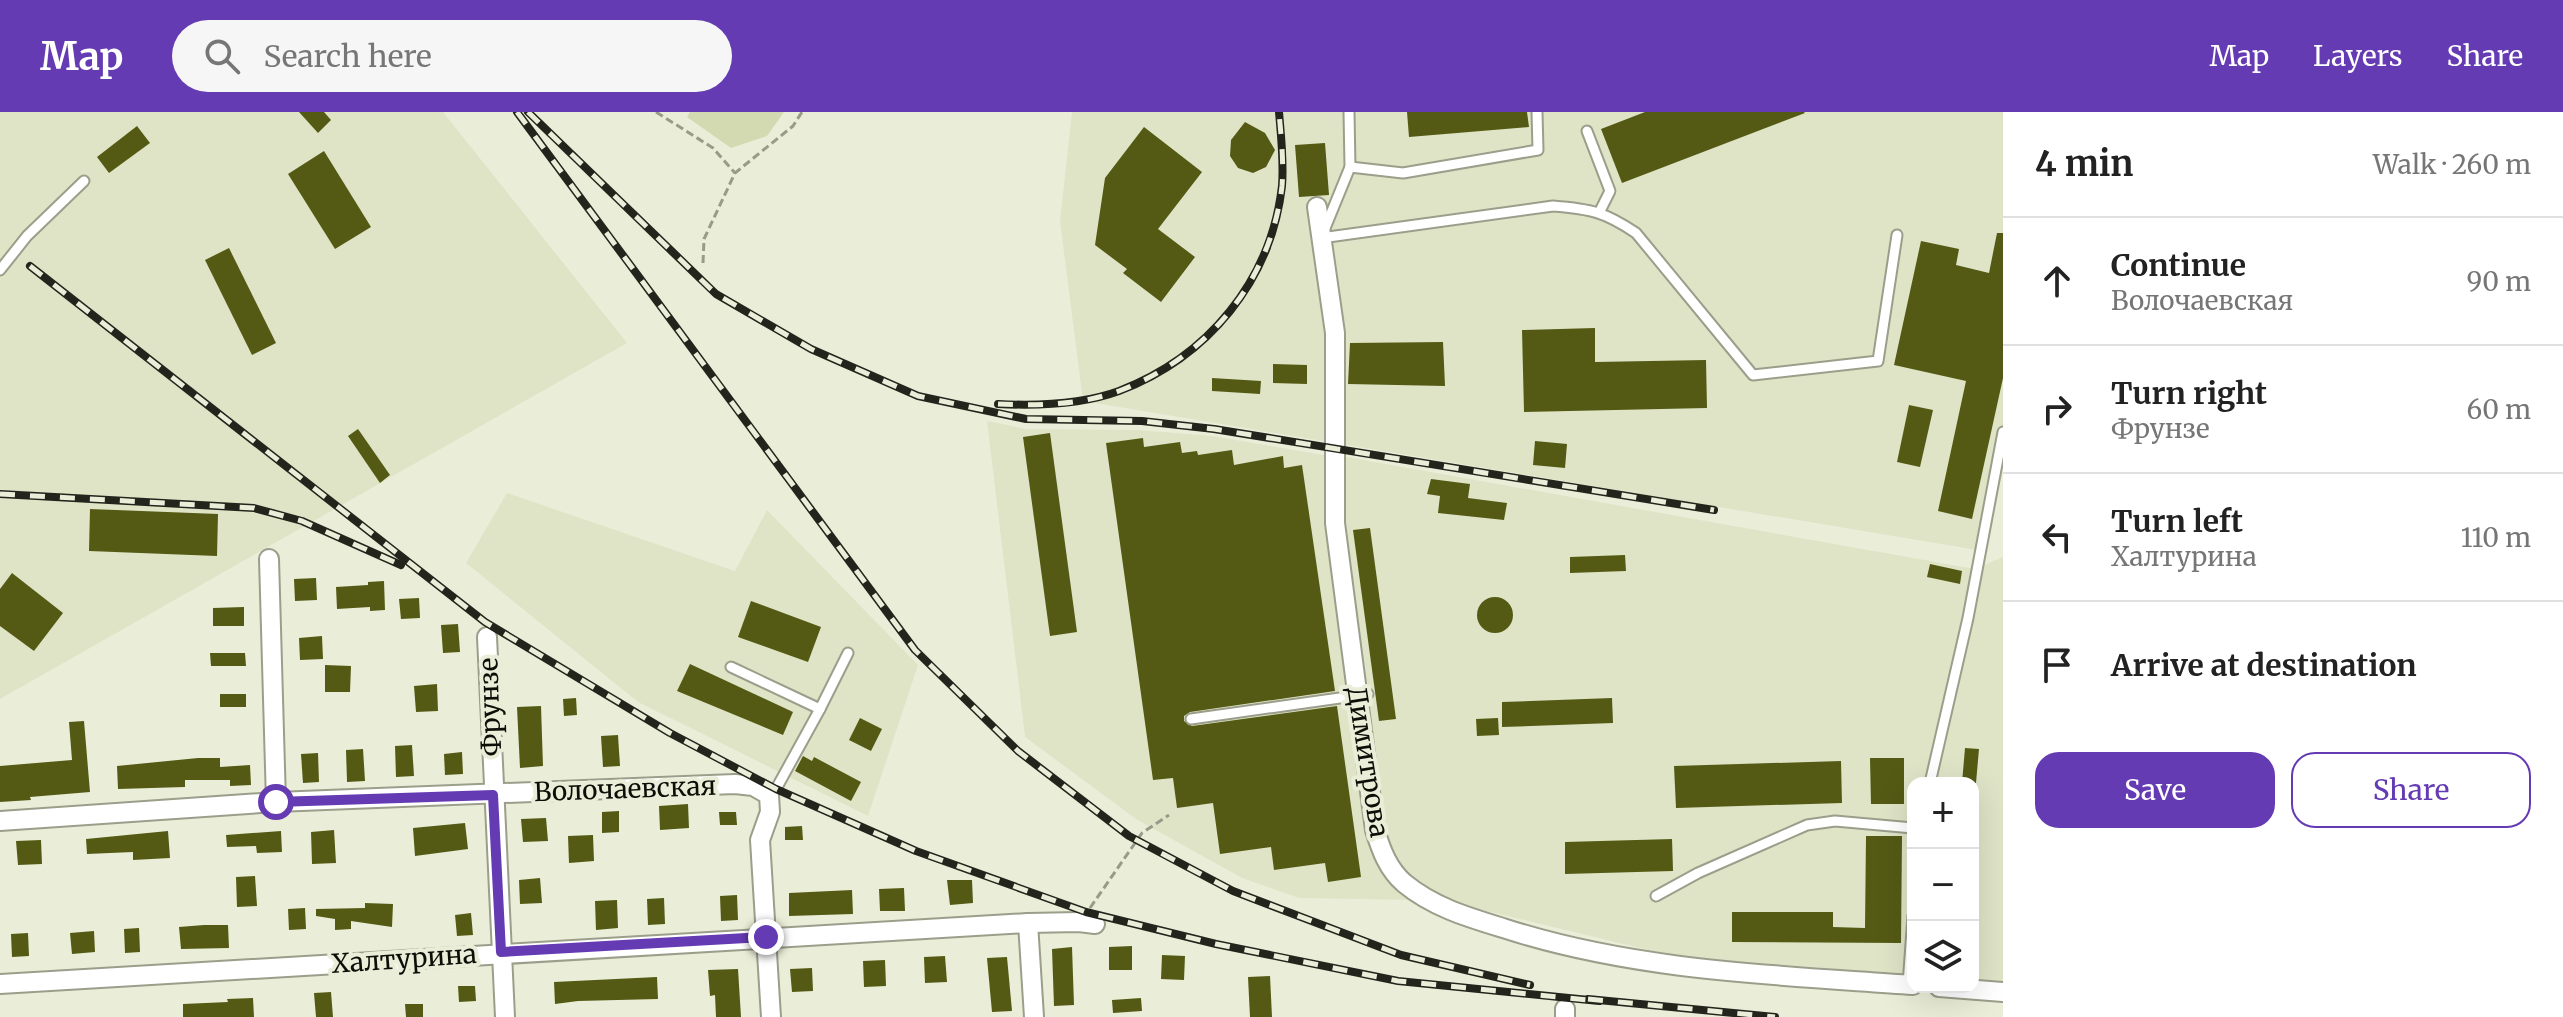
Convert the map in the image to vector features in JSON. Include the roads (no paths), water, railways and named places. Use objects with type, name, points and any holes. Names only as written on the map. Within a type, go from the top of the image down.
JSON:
[{"type":"street","name":"Димитрова","points":[[1317,207],[1335,333],[1335,523],[1363,694],[1375,830],[1383,856],[1401,880],[1449,911],[1541,941],[1676,967],[1907,985]]},
{"type":"street","points":[[269,559],[276,802]]},
{"type":"street","name":"Фрунзе","points":[[487,637],[505,1017]]},
{"type":"street","name":"Волочаевская","points":[[0,821],[276,802],[742,784],[769,795]]},
{"type":"street","points":[[769,795],[770,812],[760,840],[771,1017]]},
{"type":"street","points":[[1028,923],[1034,1017]]},
{"type":"street","name":"Халтурина","points":[[0,984],[766,937],[1028,923],[1087,923]]},
{"type":"street","points":[[1979,990],[2003,992]]},
{"type":"lane","points":[[1321,238],[1350,167],[1349,112]]},
{"type":"lane","points":[[1350,167],[1403,173],[1538,150],[1537,112]]},
{"type":"lane","points":[[1587,131],[1610,191],[1599,213]]},
{"type":"lane","points":[[0,270],[27,236],[84,181]]},
{"type":"lane","points":[[1321,238],[1553,206],[1611,216],[1636,233],[1753,375],[1878,361],[1897,235]]},
{"type":"lane","points":[[1931,777],[1968,618],[2003,432]]},
{"type":"lane","points":[[769,795],[776,789],[848,653]]},
{"type":"lane","points":[[731,667],[820,709]]},
{"type":"lane","points":[[1191,719],[1363,694]]},
{"type":"lane","points":[[1656,896],[1698,873],[1807,825],[1835,821],[1907,827]]},
{"type":"railway","points":[[517,112],[915,650],[1018,751],[1129,836],[1233,891],[1401,955],[1530,985]]},
{"type":"railway","points":[[528,112],[716,294],[811,349],[918,396],[1026,419],[1142,421],[1214,429],[1714,510]]},
{"type":"railway","points":[[998,404],[1059,404],[1119,391],[1180,358],[1207,336],[1249,284],[1275,221],[1283,177],[1279,112]]},
{"type":"railway","points":[[30,266],[485,622],[670,733],[776,789],[916,851],[1086,912],[1216,944],[1398,981],[1599,1001]]},
{"type":"railway","points":[[0,494],[254,508],[302,521],[401,565]]},
{"type":"railway","points":[[1588,999],[1775,1017]]}]
